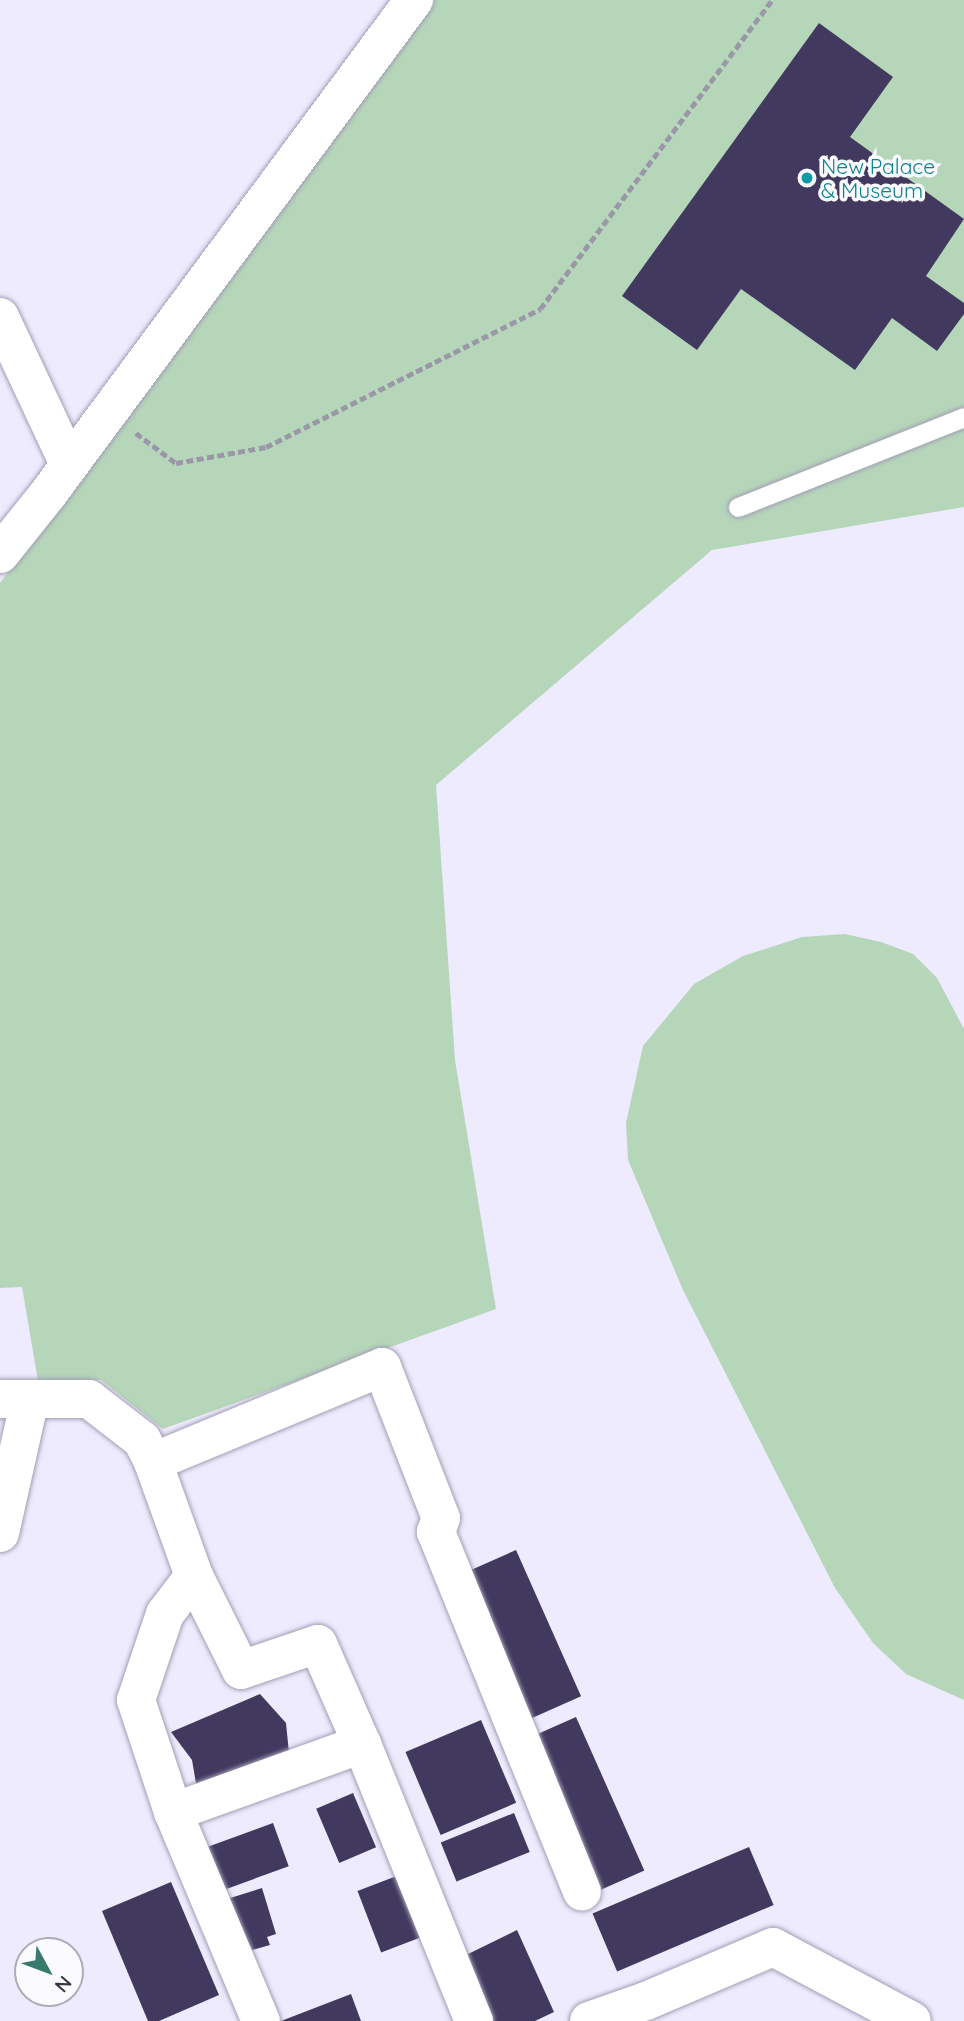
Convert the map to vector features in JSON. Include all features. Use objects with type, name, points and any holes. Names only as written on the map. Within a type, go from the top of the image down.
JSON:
[{"type":"street","points":[[0,554],[414,0]]},
{"type":"street","points":[[0,317],[69,464]]},
{"type":"street","points":[[153,1462],[382,1367],[441,1518],[436,1532],[582,1892]]},
{"type":"street","points":[[0,1533],[15,1399],[89,1399],[142,1440],[153,1462],[194,1576],[241,1670],[318,1644],[362,1744],[474,2021]]},
{"type":"street","points":[[194,1576],[165,1614],[136,1700],[173,1812],[261,2021]]},
{"type":"street","points":[[173,1812],[362,1744]]},
{"type":"street","points":[[589,2021],[650,2011],[773,1947],[906,2020]]},
{"type":"lane","points":[[738,507],[964,417]]},
{"type":"path","points":[[107,412],[176,463],[266,447],[540,310],[772,0]]},
{"type":"green space","points":[[431,0],[964,0],[964,507],[712,550],[436,785],[455,1060],[496,1309],[163,1429],[101,1380],[38,1381],[22,1287],[0,1288],[0,583]]},
{"type":"green space","points":[[845,934],[881,942],[913,954],[937,978],[964,1029],[964,1700],[906,1674],[873,1643],[835,1588],[683,1290],[628,1160],[626,1123],[643,1046],[694,984],[743,956],[802,937]]},
{"type":"building","name":"New Palace & Museum","points":[[819,23],[893,77],[850,137],[964,219],[926,276],[964,303],[964,314],[937,351],[892,318],[855,370],[741,289],[697,350],[622,296]]},
{"type":"building","points":[[516,1550],[581,1696],[525,1721],[460,1575]]},
{"type":"building","points":[[260,1694],[286,1723],[289,1753],[198,1795],[192,1760],[171,1732]]},
{"type":"building","points":[[576,1717],[644,1870],[591,1894],[523,1741]]},
{"type":"building","points":[[481,1720],[516,1803],[441,1835],[406,1752]]},
{"type":"building","points":[[353,1793],[376,1847],[339,1863],[316,1809]]},
{"type":"building","points":[[514,1813],[530,1852],[456,1882],[441,1843]]},
{"type":"building","points":[[273,1823],[289,1866],[218,1892],[203,1849]]},
{"type":"building","points":[[749,1847],[774,1905],[617,1971],[593,1913]]},
{"type":"building","points":[[407,1872],[431,1934],[381,1953],[358,1891]]},
{"type":"building","points":[[171,1882],[219,1995],[159,2021],[148,2021],[102,1911]]},
{"type":"building","points":[[262,1888],[276,1934],[267,1937],[270,1945],[252,1950],[250,1945],[242,1947],[227,1899]]},
{"type":"building","points":[[517,1930],[554,2012],[535,2021],[493,2021],[464,1956]]},
{"type":"building","points":[[351,1994],[361,2021],[281,2021]]},
{"type":"place","name":"New Palace & Museum","points":[[807,178]]}]
